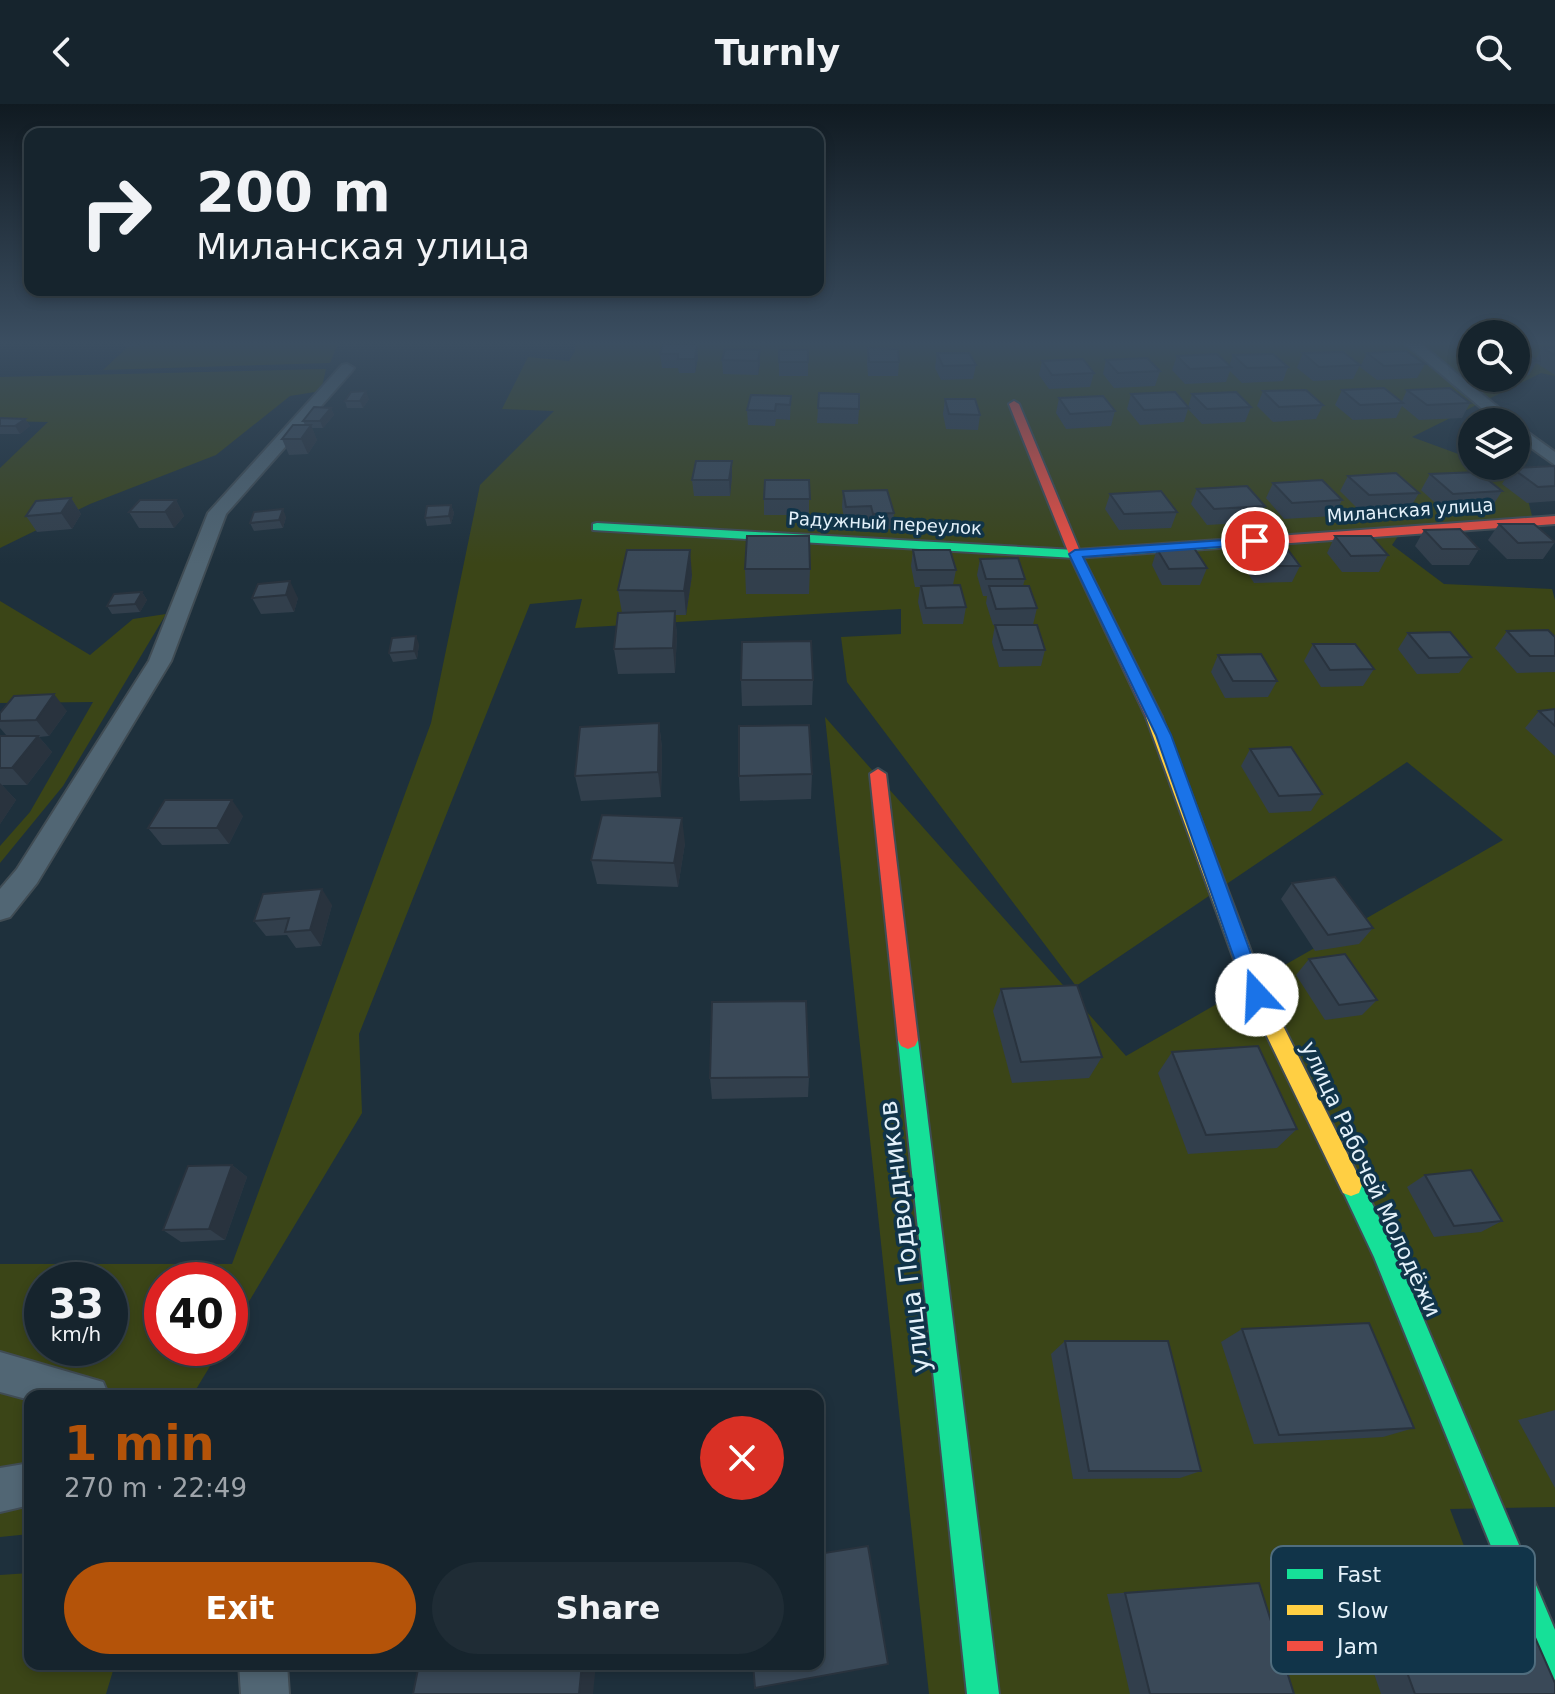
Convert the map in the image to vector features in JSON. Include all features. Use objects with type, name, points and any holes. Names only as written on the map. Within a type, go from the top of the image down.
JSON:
[{"type":"street","points":[[0,909],[27,876],[160,661],[217,513],[305,415]]},
{"type":"street","name":"улица Рабочей Молодёжи","points":[[1019,415],[1075,554],[1163,735],[1257,995],[1383,1250],[1505,1546]]},
{"type":"street","points":[[1530,440],[1555,460]]},
{"type":"street","name":"Миланская улица","points":[[1075,554],[1555,520]]},
{"type":"street","name":"Радужный переулок","points":[[597,527],[1075,554]]},
{"type":"street","name":"улица Подводников","points":[[878,774],[983,1694]]},
{"type":"street","points":[[0,1372],[67,1390]]},
{"type":"street","points":[[0,1490],[24,1485]]},
{"type":"street","name":"улица Рабочей Молодёжи","points":[[1535,1618],[1555,1666]]},
{"type":"street","points":[[263,1670],[265,1694]]},
{"type":"green space","points":[[0,415],[266,415],[216,455],[90,504],[0,548],[0,468],[48,422],[0,421]]},
{"type":"green space","points":[[550,415],[1456,415],[1412,437],[1458,454],[1458,480],[1523,480],[1532,516],[1405,526],[1392,545],[1444,584],[1552,589],[1555,600],[1555,1507],[1450,1509],[1464,1546],[1271,1546],[1271,1674],[1512,1674],[1520,1694],[929,1694],[825,717],[1126,1056],[1503,840],[1407,762],[1076,986],[847,682],[841,637],[901,634],[901,609],[575,628],[582,599],[530,604],[359,1034],[362,1113],[248,1303],[248,1262],[233,1262],[431,723],[480,485]]},
{"type":"green space","points":[[0,601],[90,655],[133,619],[166,614],[63,786],[0,863],[0,846],[30,812],[93,702],[0,703]]},
{"type":"green space","points":[[0,1264],[24,1264],[24,1366],[128,1366],[128,1264],[144,1264],[144,1366],[210,1366],[196,1390],[24,1390],[24,1535],[0,1537]]},
{"type":"green space","points":[[24,1573],[24,1670],[113,1670],[106,1694],[0,1694],[0,1575]]},
{"type":"building","points":[[308,415],[325,415],[320,421],[303,421]]},
{"type":"building","points":[[0,418],[25,419],[15,426],[0,426]]},
{"type":"building","points":[[293,425],[311,425],[301,439],[282,439]]},
{"type":"building","points":[[696,461],[732,461],[729,480],[692,480]]},
{"type":"building","points":[[1555,466],[1555,486],[1538,487],[1528,480],[1530,467]]},
{"type":"building","points":[[1396,473],[1419,493],[1369,495],[1348,476]]},
{"type":"building","points":[[1458,473],[1458,480],[1488,480],[1502,491],[1453,494],[1430,474]]},
{"type":"building","points":[[765,480],[809,480],[810,499],[764,499]]},
{"type":"building","points":[[1322,480],[1342,500],[1292,503],[1273,483]]},
{"type":"building","points":[[1247,486],[1265,506],[1214,509],[1197,489]]},
{"type":"building","points":[[887,490],[894,513],[873,514],[871,506],[846,507],[843,491]]},
{"type":"building","points":[[1161,491],[1177,512],[1124,514],[1110,494]]},
{"type":"building","points":[[71,498],[61,513],[26,516],[36,501]]},
{"type":"building","points":[[140,500],[176,500],[165,512],[129,512]]},
{"type":"building","points":[[451,505],[449,516],[425,518],[427,506]]},
{"type":"building","points":[[283,509],[279,520],[250,523],[254,512]]},
{"type":"building","points":[[1499,524],[1534,524],[1555,542],[1518,543]]},
{"type":"building","points":[[1460,529],[1479,549],[1442,549],[1424,530]]},
{"type":"building","points":[[747,536],[809,536],[810,569],[745,569]]},
{"type":"building","points":[[1335,536],[1371,536],[1388,555],[1351,556]]},
{"type":"building","points":[[1248,546],[1285,546],[1300,566],[1262,566]]},
{"type":"building","points":[[1194,548],[1207,568],[1169,569],[1157,549]]},
{"type":"building","points":[[627,550],[690,550],[684,591],[618,590]]},
{"type":"building","points":[[913,550],[950,550],[956,570],[917,570]]},
{"type":"building","points":[[1018,558],[1025,579],[986,579],[980,559]]},
{"type":"building","points":[[290,581],[286,595],[252,598],[258,584]]},
{"type":"building","points":[[960,585],[966,607],[926,608],[921,586]]},
{"type":"building","points":[[989,586],[1029,586],[1037,608],[996,609]]},
{"type":"building","points":[[142,592],[135,604],[107,606],[114,594]]},
{"type":"building","points":[[675,611],[673,648],[614,649],[618,613]]},
{"type":"building","points":[[995,625],[1037,625],[1045,650],[1003,650]]},
{"type":"building","points":[[1548,630],[1555,637],[1555,656],[1530,656],[1507,631]]},
{"type":"building","points":[[1450,632],[1471,657],[1429,658],[1408,633]]},
{"type":"building","points":[[416,636],[414,651],[389,653],[392,638]]},
{"type":"building","points":[[811,641],[813,680],[741,680],[742,642]]},
{"type":"building","points":[[1313,644],[1355,644],[1374,669],[1330,670]]},
{"type":"building","points":[[1261,654],[1277,681],[1233,681],[1218,655]]},
{"type":"building","points":[[54,694],[36,720],[0,721],[0,713],[14,696]]},
{"type":"building","points":[[1555,709],[1555,726],[1539,711]]},
{"type":"building","points":[[659,723],[658,772],[575,776],[580,727]]},
{"type":"building","points":[[809,725],[812,774],[739,776],[739,726]]},
{"type":"building","points":[[0,736],[38,736],[12,768],[0,768]]},
{"type":"building","points":[[1291,747],[1322,794],[1279,796],[1250,749]]},
{"type":"building","points":[[165,800],[232,800],[217,828],[148,828]]},
{"type":"building","points":[[602,815],[682,818],[674,863],[591,860]]},
{"type":"building","points":[[1335,877],[1373,928],[1328,935],[1292,883]]},
{"type":"building","points":[[322,889],[310,930],[285,932],[289,918],[254,921],[263,894]]},
{"type":"building","points":[[1345,954],[1377,1000],[1339,1005],[1309,959]]},
{"type":"building","points":[[1077,985],[1102,1057],[1021,1062],[1001,989]]},
{"type":"building","points":[[806,1001],[809,1077],[710,1078],[712,1002]]},
{"type":"building","points":[[1258,1046],[1297,1129],[1206,1135],[1172,1052]]},
{"type":"building","points":[[232,1165],[209,1229],[163,1230],[188,1166]]},
{"type":"building","points":[[1471,1170],[1502,1221],[1454,1226],[1425,1175]]},
{"type":"building","points":[[1369,1323],[1414,1428],[1279,1435],[1242,1329]]},
{"type":"building","points":[[1065,1341],[1168,1341],[1201,1471],[1089,1471]]},
{"type":"building","points":[[868,1546],[888,1664],[755,1688],[754,1670],[824,1670],[824,1553]]},
{"type":"building","points":[[1259,1583],[1271,1621],[1271,1674],[1288,1674],[1294,1694],[1150,1694],[1125,1593]]},
{"type":"building","points":[[1535,1638],[1555,1683],[1555,1694],[1415,1694],[1408,1674],[1535,1674]]},
{"type":"building","points":[[418,1670],[581,1670],[579,1694],[413,1694]]},
{"type":"traffic: fast","points":[[597,527],[1075,554],[1262,541]]},
{"type":"traffic: fast","points":[[908,1040],[983,1694]]},
{"type":"traffic: fast","points":[[1351,1185],[1383,1250],[1505,1546]]},
{"type":"traffic: fast","points":[[1535,1618],[1555,1666]]},
{"type":"traffic: slow","points":[[1154,717],[1257,995],[1351,1185]]},
{"type":"traffic: jam","points":[[1019,415],[1075,554],[1154,717]]},
{"type":"traffic: jam","points":[[1262,541],[1555,520]]},
{"type":"traffic: jam","points":[[878,774],[908,1040]]},
{"type":"route","points":[[1255,541],[1075,554],[1163,735],[1257,995]]}]
